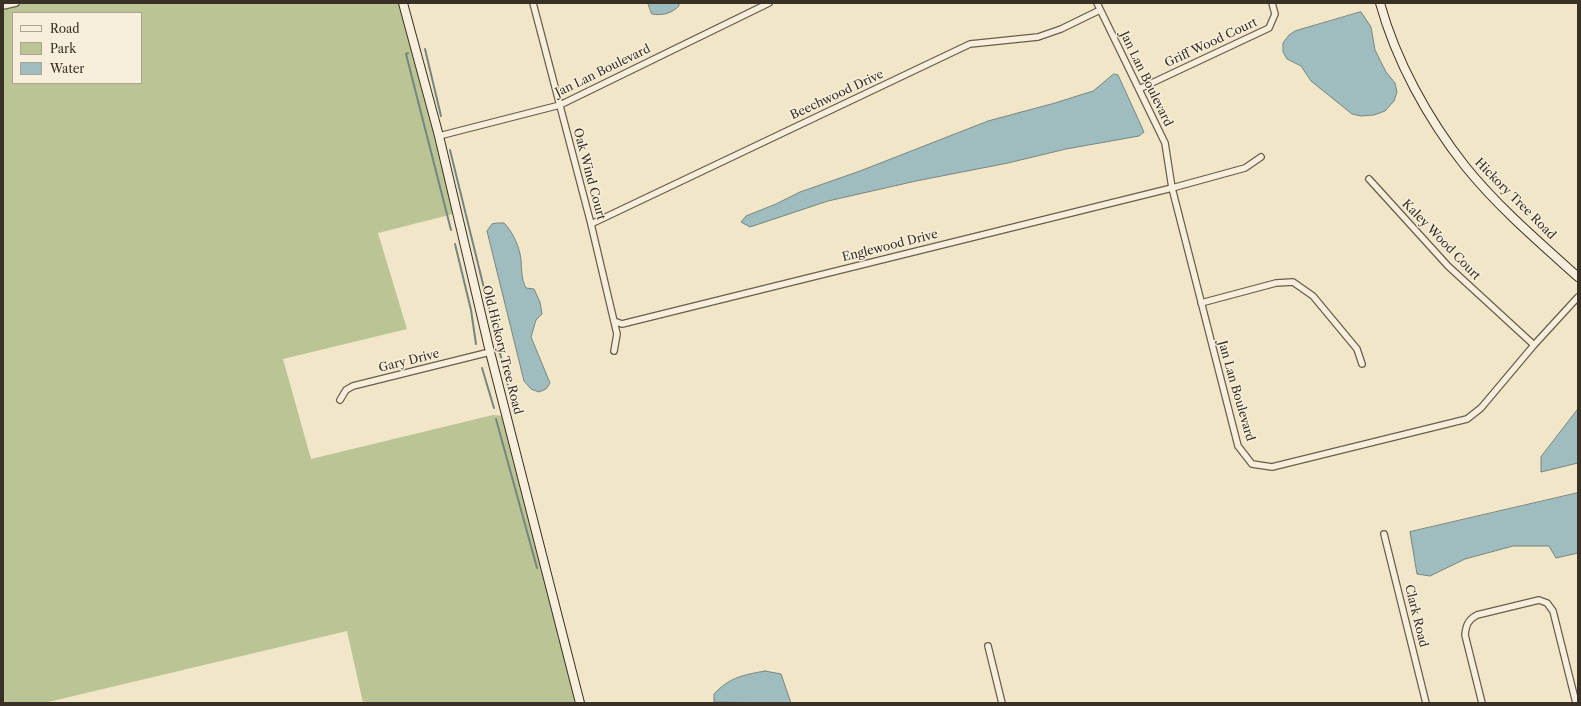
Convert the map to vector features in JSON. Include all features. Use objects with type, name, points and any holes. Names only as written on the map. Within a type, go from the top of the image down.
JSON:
[{"type":"street","points":[[3,6],[16,3]]},
{"type":"street","name":"Old Hickory Tree Road","points":[[403,3],[439,136],[490,352],[580,703]]},
{"type":"street","name":"Oak Wind Court","points":[[533,3],[591,224],[614,321],[617,334],[614,351]]},
{"type":"street","name":"Jan Lan Boulevard","points":[[439,136],[560,106],[769,3]]},
{"type":"street","name":"Jan Lan Boulevard","points":[[1097,3],[1165,143],[1172,188],[1238,446],[1252,464],[1272,467],[1467,419],[1481,408],[1534,345],[1578,297]]},
{"type":"street","name":"Griff Wood Court","points":[[1139,89],[1269,28],[1275,14],[1272,3]]},
{"type":"street","name":"Hickory Tree Road","points":[[1380,3],[1392,38],[1405,68],[1422,101],[1446,140],[1466,167],[1493,198],[1578,277]]},
{"type":"street","name":"Beechwood Drive","points":[[591,224],[970,44],[1038,37],[1061,29],[1100,10]]},
{"type":"street","name":"Englewood Drive","points":[[614,321],[622,324],[1172,188],[1245,168],[1261,157]]},
{"type":"street","name":"Kaley Wood Court","points":[[1369,179],[1448,266],[1534,345]]},
{"type":"street","points":[[1201,303],[1276,283],[1293,282],[1313,296],[1357,349],[1362,364]]},
{"type":"street","name":"Gary Drive","points":[[340,400],[346,390],[352,386],[490,352]]},
{"type":"street","name":"Clark Road","points":[[1384,534],[1426,703]]},
{"type":"street","points":[[1482,703],[1466,635],[1466,626],[1469,619],[1477,615],[1539,600],[1547,603],[1553,611],[1576,703]]},
{"type":"street","points":[[988,646],[1002,703]]},
{"type":"green space","points":[[3,3],[400,3],[435,136],[453,214],[378,233],[407,329],[283,359],[311,459],[493,415],[503,416],[576,703],[363,703],[347,631],[44,703],[3,703]]},
{"type":"water","points":[[648,3],[679,3],[679,6],[667,13],[656,15],[652,14]]},
{"type":"water","points":[[1361,12],[1371,27],[1375,50],[1386,72],[1395,83],[1397,92],[1394,101],[1385,111],[1374,115],[1361,116],[1352,114],[1311,81],[1301,66],[1287,59],[1283,52],[1283,43],[1289,35],[1295,31]]},
{"type":"water","points":[[1114,74],[1118,75],[1144,132],[1139,136],[1066,149],[1008,163],[916,181],[828,201],[750,227],[741,222],[746,216],[776,204],[800,192],[860,171],[988,121],[1093,91]]},
{"type":"water","points":[[504,223],[513,235],[518,245],[524,285],[526,288],[534,289],[540,302],[542,314],[536,320],[531,337],[550,383],[546,389],[539,392],[531,389],[524,381],[487,231],[492,224]]},
{"type":"water","points":[[1578,409],[1578,463],[1541,472],[1541,457]]},
{"type":"water","points":[[1578,493],[1578,553],[1556,558],[1549,546],[1513,546],[1465,559],[1430,576],[1417,574],[1410,532]]},
{"type":"water","points":[[765,671],[781,674],[791,703],[714,702],[714,694],[731,680]]},
{"type":"waterway","points":[[425,49],[441,116]]},
{"type":"waterway","points":[[408,53],[406,54],[451,230]]},
{"type":"waterway","points":[[450,150],[512,402]]},
{"type":"waterway","points":[[455,244],[471,310],[476,344]]},
{"type":"waterway","points":[[482,368],[494,408]]},
{"type":"waterway","points":[[496,419],[537,568]]}]
